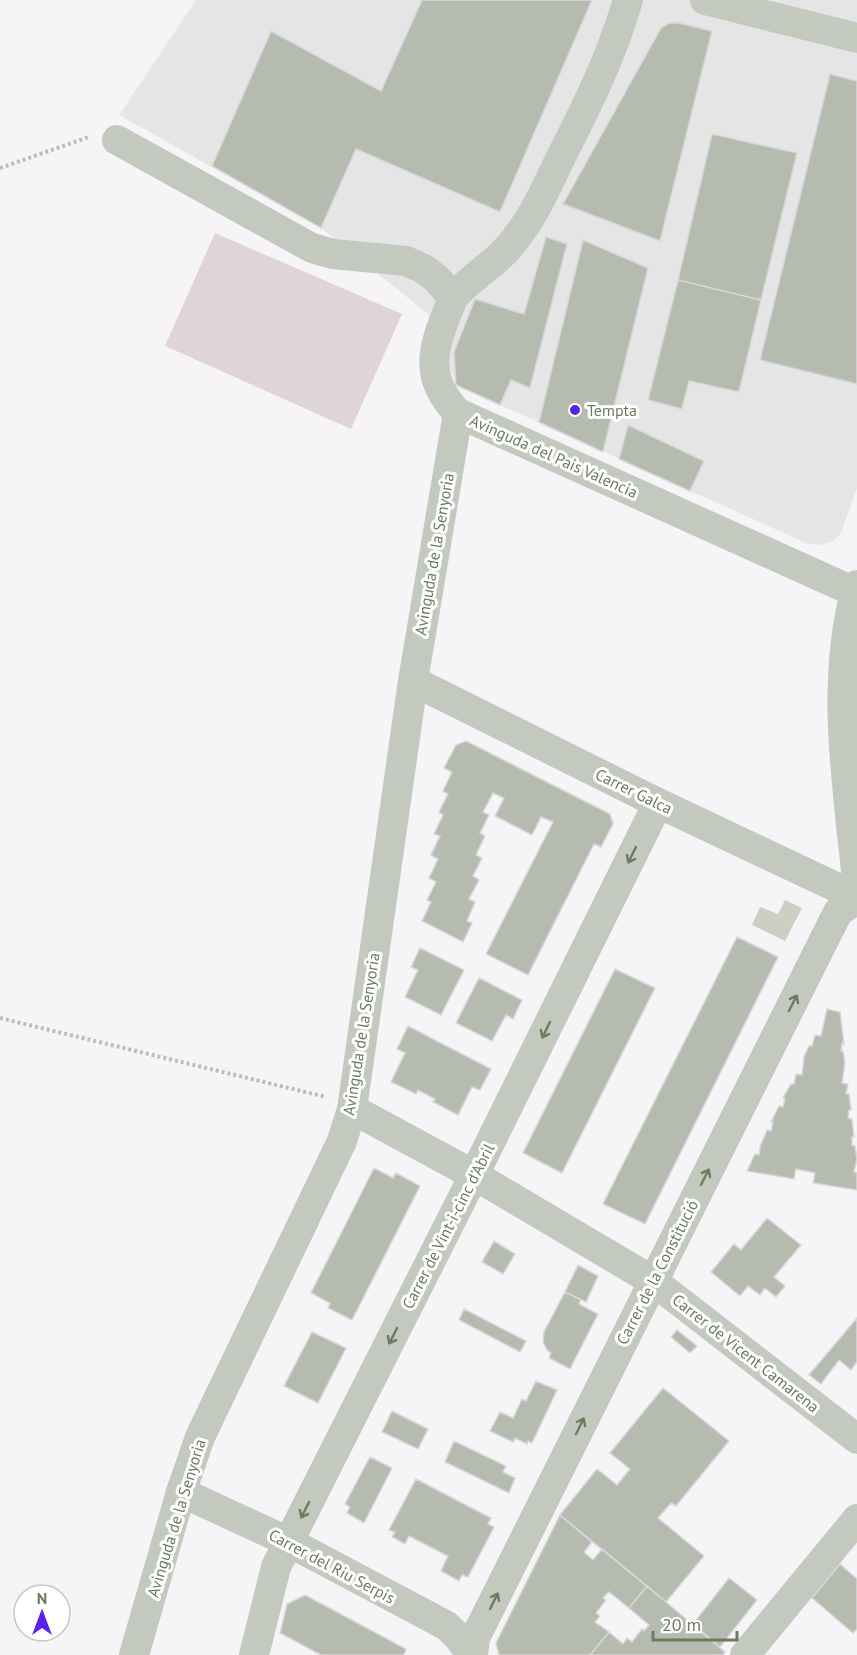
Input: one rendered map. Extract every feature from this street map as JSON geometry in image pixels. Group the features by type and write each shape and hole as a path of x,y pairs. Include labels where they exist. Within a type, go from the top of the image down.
{"street":[{"name":"Avinguda del Pais Valencia","path":"628,0 603,72 534,212 504,253 453,298 434,353 434,371 439,390 458,413 856,588"},
{"path":"705,0 857,38"},
{"path":"117,140 312,249 333,254 406,261 424,269 437,279 453,298"},
{"name":"Avinguda de la Senyoria","path":"134,1655 181,1492 200,1437 342,1142 352,1109 413,681 458,413"},
{"path":"856,588 845,649 842,704 845,766 857,880"},
{"name":"Carrer Galca","path":"413,681 658,803 857,898"},
{"name":"Carrer de Vint-i-cinc d'Abril","path":"254,1655 276,1567 658,803"},
{"name":"Carrer de la Constitució","path":"472,1655 475,1638 838,912 857,898"},
{"name":"Carrer de Vicent Camarena","path":"352,1109 474,1175 653,1281 857,1438"},
{"name":"Carrer del Riu Serpis","path":"181,1492 289,1542 447,1626 472,1655"},
{"path":"745,1655 857,1519"}],"path":[{"path":"0,168 86,137 100,136 117,140"},
{"path":"0,1018 332,1098 352,1109"}],"shaded area":[{"path":"196,0 857,0 857,488 841,533 832,542 818,545 806,543 456,385 428,314 321,228 119,115"},
{"path":"215,233 402,314 351,429 165,346"},
{"path":"785,900 802,908 785,941 752,925 760,907 778,914"}],"building":[{"path":"422,0 592,0 500,212 356,149 321,228 212,166 271,31 381,91"},
{"path":"669,23 679,23 712,31 660,241 563,204 661,28"},
{"path":"830,74 857,81 857,384 760,360"},
{"path":"712,134 797,153 761,300 678,280"},
{"path":"546,237 567,244 530,388 511,380 500,405 456,385 454,352 475,299 524,314"},
{"path":"583,240 648,268 603,452 539,422"},
{"path":"678,280 761,300 739,392 689,381 682,409 648,400"},
{"path":"628,425 704,461 690,491 619,459"},
{"path":"466,741 610,814 613,824 601,847 594,844 528,975 486,954 553,822 541,817 532,835 495,816 504,798 493,793 483,812 489,815 480,833 485,836 476,855 482,858 473,876 479,880 469,899 475,902 467,921 472,923 463,942 422,921 431,902 427,900 436,882 429,878 438,859 431,855 440,836 434,834 443,815 439,812 448,794 443,791 452,772 444,768 456,745"},
{"path":"737,937 778,957 645,1224 603,1204"},
{"path":"420,948 464,970 441,1015 405,997 418,970 411,967"},
{"path":"615,969 655,988 562,1173 523,1153"},
{"path":"479,978 522,1000 513,1019 506,1015 492,1041 456,1023"},
{"path":"827,1009 840,1012 844,1044 842,1043 841,1051 843,1051 845,1063 842,1083 848,1084 846,1094 849,1094 851,1110 849,1110 848,1118 852,1119 854,1137 852,1137 852,1145 855,1146 857,1159 854,1172 857,1173 857,1190 813,1183 815,1173 796,1169 794,1179 747,1171 755,1154 759,1155 767,1130 771,1131 773,1122 771,1122 779,1106 783,1107 785,1098 783,1098 791,1084 794,1084 796,1074 802,1075 804,1057 809,1046 812,1046 815,1035 821,1036"},
{"path":"408,1026 491,1069 480,1090 472,1087 458,1115 433,1102 435,1099 418,1090 416,1094 391,1082 405,1053 397,1049"},
{"path":"374,1168 393,1178 396,1173 420,1186 352,1320 328,1308 330,1303 311,1293"},
{"path":"767,1218 801,1245 774,1277 785,1286 776,1297 765,1288 760,1295 748,1286 740,1296 711,1272 734,1244 741,1250"},
{"path":"494,1241 515,1254 503,1274 482,1262"},
{"path":"578,1265 598,1276 586,1302 565,1292"},
{"path":"565,1292 581,1300 579,1304 598,1314 570,1369 549,1358 551,1353 543,1342 544,1332"},
{"path":"464,1309 526,1341 520,1352 459,1320"},
{"path":"857,1318 857,1362 851,1370 839,1360 821,1384 809,1375"},
{"path":"677,1330 697,1346 690,1353 671,1337"},
{"path":"312,1332 346,1348 318,1403 284,1386"},
{"path":"536,1381 557,1390 532,1443 528,1441 527,1444 515,1438 513,1442 490,1431 500,1412 513,1418 522,1399 526,1401"},
{"path":"663,1388 729,1441 676,1506 671,1503 658,1518 704,1556 666,1602 560,1515 597,1469 617,1485 630,1469 610,1453"},
{"path":"392,1411 428,1429 418,1449 382,1432"},
{"path":"454,1441 506,1466 503,1472 515,1478 509,1493 445,1462"},
{"path":"370,1457 392,1468 364,1523 347,1513 350,1507 345,1504"},
{"path":"416,1479 491,1518 488,1524 494,1527 468,1577 462,1575 459,1581 441,1571 448,1556 409,1536 405,1544 392,1537 395,1532 389,1530"},
{"path":"560,1515 592,1542 584,1552 593,1560 602,1549 647,1586 629,1608 609,1592 603,1598 606,1600 596,1613 600,1616 595,1622 609,1632 590,1655 499,1655 496,1643"},
{"path":"840,1564 857,1579 857,1629 853,1633 812,1598"},
{"path":"729,1578 757,1600 720,1647 693,1624"},
{"path":"647,1586 725,1652 723,1655 590,1655 609,1632 623,1644 627,1638 632,1642 642,1629 644,1631 649,1625 629,1608"},
{"path":"305,1595 406,1649 404,1655 321,1655 280,1633 287,1604"}],"place":[{"name":"Tempta","path":"575,410"}]}
